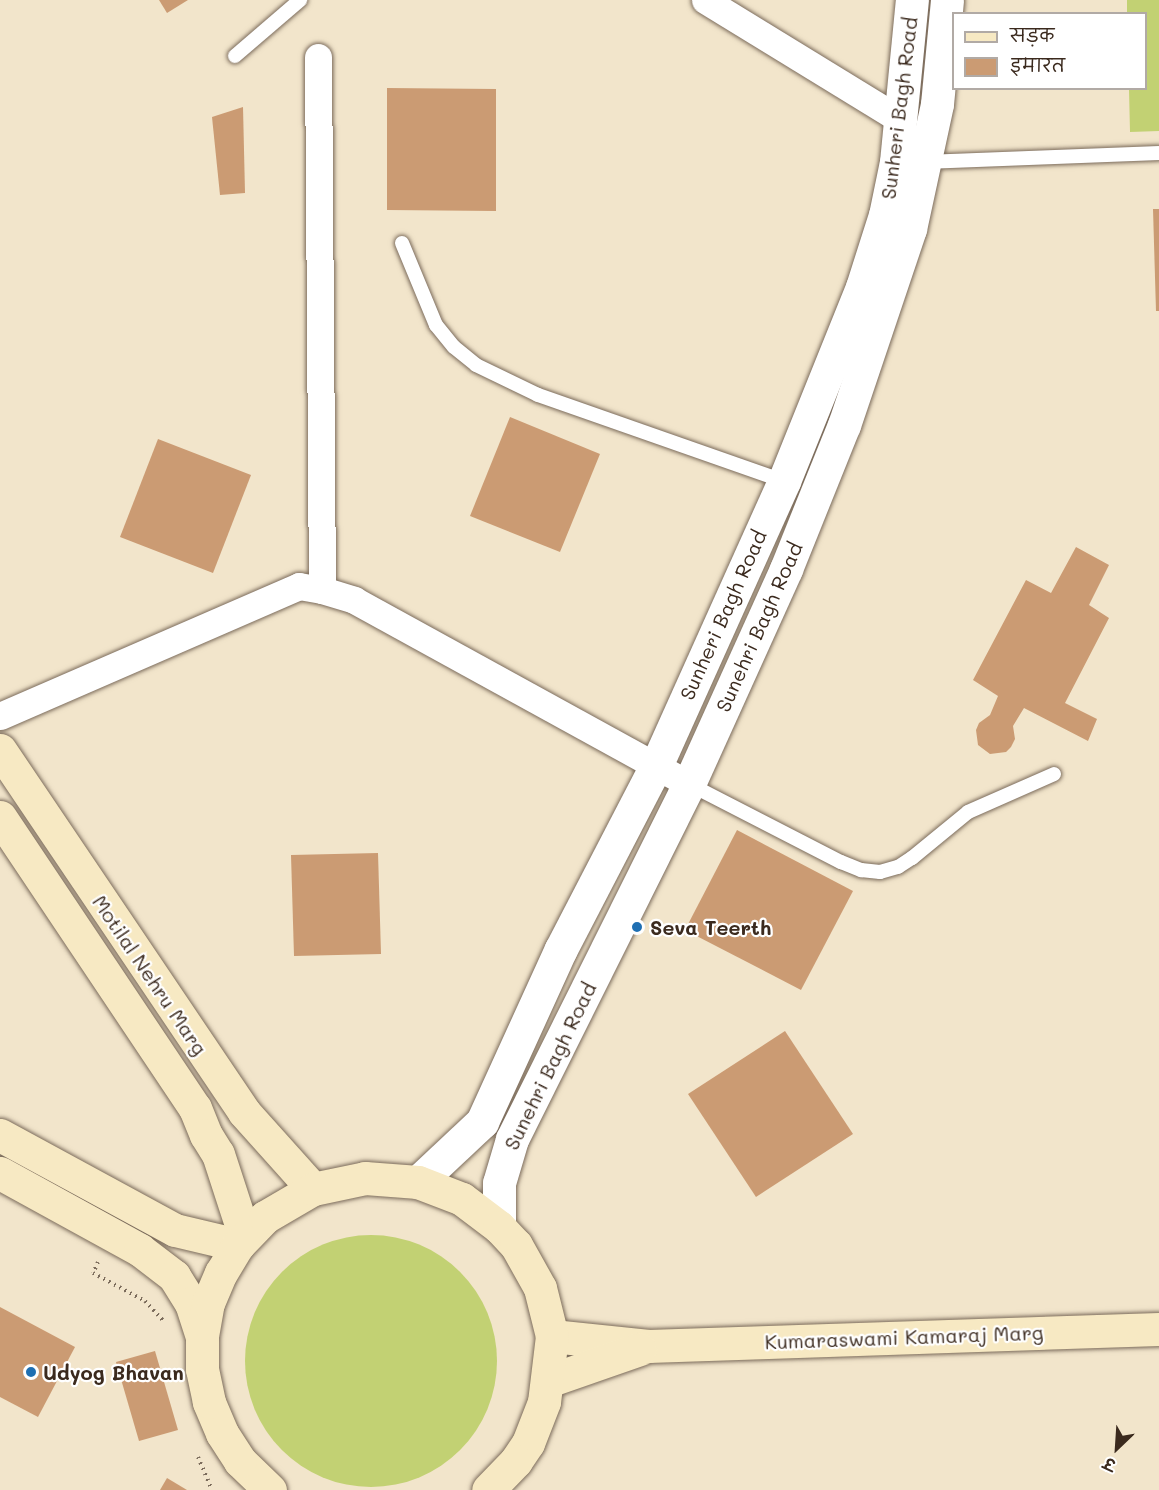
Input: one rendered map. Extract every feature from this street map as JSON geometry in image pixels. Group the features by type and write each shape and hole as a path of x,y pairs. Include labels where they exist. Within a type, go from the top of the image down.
{"main road":[{"name":"Motilal Nehru Marg","path":"0,750 244,1112 314,1189"},
{"name":"Motilal Nehru Marg","path":"0,817 195,1108 206,1135 218,1154 242,1241"},
{"path":"0,1135 175,1230 242,1241"},
{"path":"0,1173 140,1250 174,1276 191,1302 202,1336"},
{"path":"270,1490 241,1476 209,1402 202,1369 202,1336 208,1304 221,1273 242,1241 265,1217 314,1189 365,1178 418,1182 462,1199 499,1227 530,1266 548,1312 552,1336 548,1381 537,1423 528,1443 516,1461 488,1490"},
{"name":"Kumaraswami Kamaraj Marg","path":"552,1336 648,1346 1159,1329"},
{"name":"Kumaraswami Kamaraj Marg","path":"548,1381 648,1346"}],"street":[{"path":"705,0 901,120"},
{"name":"Sunheri Bagh Road","path":"418,1182 482,1122 561,949 656,766 784,481 862,287 885,215 901,120 912,0"},
{"name":"Sunehri Bagh Road","path":"499,1227 499,1184 512,1139 689,784 786,568 844,425 910,229 937,104 947,0"},
{"path":"318,57 322,590"},
{"path":"0,716 299,586 354,600 689,784"}],"lane":[{"path":"235,57 300,0"},
{"path":"925,162 1159,153"},
{"path":"402,243 436,325 454,347 476,365 538,395 784,481"},
{"path":"689,784 841,862 861,870 880,872 898,867 912,858 968,812 1054,774"}],"path":[{"path":"113,1235 93,1273 145,1301 163,1320 165,1328"},
{"path":"194,1450 212,1490"}],"green space":[{"path":"1127,0 1159,0 1159,131 1130,132 1129,90 1147,90 1147,12 1127,12"},
{"path":"359,1235 383,1235 419,1244 451,1263 469,1281 492,1324 497,1361 495,1386 488,1409 469,1441 451,1459 408,1482 383,1487 359,1487 323,1478 291,1459 273,1441 250,1398 245,1373 245,1349 254,1313 273,1281 291,1263 334,1240"}],"building":[{"path":"159,0 188,0 167,13"},
{"path":"387,88 496,89 496,211 387,210"},
{"path":"243,107 245,193 220,195 212,117"},
{"path":"1153,209 1159,209 1159,311 1156,311"},
{"path":"510,417 600,454 560,552 470,516"},
{"path":"158,439 251,475 213,573 120,537"},
{"path":"1076,547 1109,565 1089,605 1109,618 1065,703 1097,719 1088,741 1024,708 1013,726 1015,739 1011,747 1006,752 990,754 978,745 976,730 979,723 990,715 998,696 973,680 1026,580 1051,593"},
{"path":"737,830 853,891 801,990 685,930"},
{"path":"378,853 381,954 294,956 291,855"},
{"path":"785,1031 853,1134 756,1197 688,1094"},
{"name":"Udyog Bhavan","path":"0,1307 75,1347 38,1417 0,1397"},
{"path":"155,1351 178,1430 139,1441 116,1362"},
{"path":"167,1478 187,1490 160,1490"}],"place":[{"name":"Seva Teerth","path":"637,927"},
{"name":"Udyog Bhavan","path":"31,1372"}]}
